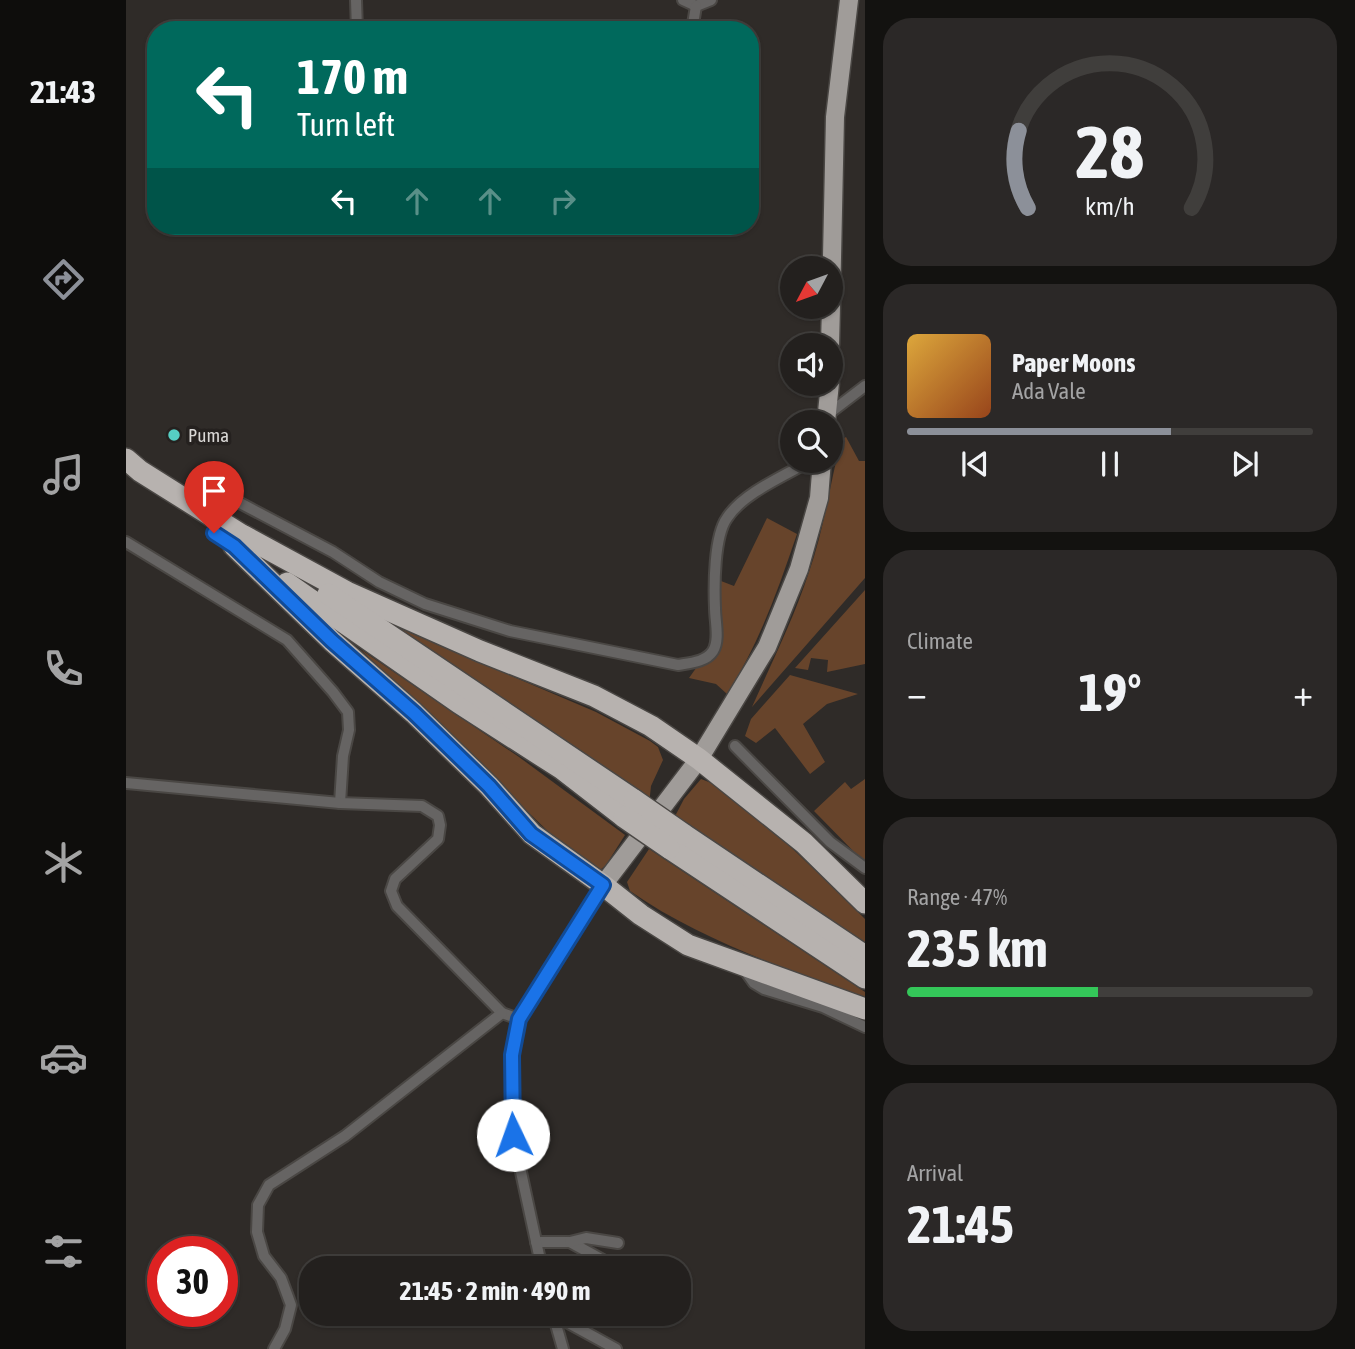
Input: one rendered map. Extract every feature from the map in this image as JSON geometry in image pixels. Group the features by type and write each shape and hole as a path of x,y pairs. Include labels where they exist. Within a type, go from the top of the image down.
{"highway":[{"path":"126,459 140,471 189,501 239,541 332,641 384,686 470,768 531,834 641,915 688,945 865,1009"},
{"path":"126,475 239,541 468,690 865,978"},
{"path":"239,541 480,652 594,696 651,726 699,759 804,843 865,903"},
{"path":"676,841 865,956"}],"main road":[{"path":"832,256 835,117 849,0"},
{"path":"603,885 699,759 767,647 799,569 818,498 821,473"}],"street":[{"path":"356,0 357,21"},
{"path":"682,0 696,6 710,0"},
{"path":"694,21 696,6"},
{"path":"837,410 865,386"},
{"path":"189,501 200,482 333,552 379,582 425,604 510,631 678,665 703,659 713,651 716,640 714,605 719,541 725,519 739,504 790,473"},
{"path":"239,541 254,512"},
{"path":"126,542 287,640 333,692 348,712 349,730 343,756 340,803"},
{"path":"735,746 830,842 865,868"},
{"path":"126,783 340,803 422,806 438,816 438,839 396,879 391,891 397,906 502,1013 519,1019"},
{"path":"539,1256 513,1135 512,1055 519,1019 603,885"},
{"path":"739,962 754,983 764,989 823,1007 865,1027"},
{"path":"274,1349 285,1329 291,1305 281,1278 264,1256 257,1232 258,1205 269,1185 345,1136 502,1013"},
{"path":"536,1242 570,1242 586,1238 618,1243"},
{"path":"570,1242 595,1256"},
{"path":"557,1326 563,1349"},
{"path":"574,1326 616,1349"}],"shaded area":[{"path":"846,437 859,461 865,461 865,578 752,707 803,589 819,539 834,473 843,473 843,439"},
{"path":"767,518 797,534 758,636 727,694 716,684 689,678 721,633 721,581 734,586"},
{"path":"865,590 865,664 827,672 828,660 811,658 808,670 795,668"},
{"path":"385,622 596,712 650,741 658,747 663,760 651,786 649,805"},
{"path":"360,649 519,757 625,835 606,865 599,871 561,844"},
{"path":"790,675 858,694 827,704 803,724 825,762 810,774 775,728 756,743 745,736 751,719"},
{"path":"701,779 721,788 747,807 865,919 865,949 673,820 684,799"},
{"path":"865,779 865,859 862,860 814,811 845,782 851,789"},
{"path":"649,849 865,992 865,1000 714,939 630,891 627,882"}],"place":[{"name":"Puma","path":"174,435"}],"route":[{"path":"214,533 234,546 332,641 414,713 489,786 531,834 603,885 519,1019 512,1055 513,1135"}]}
